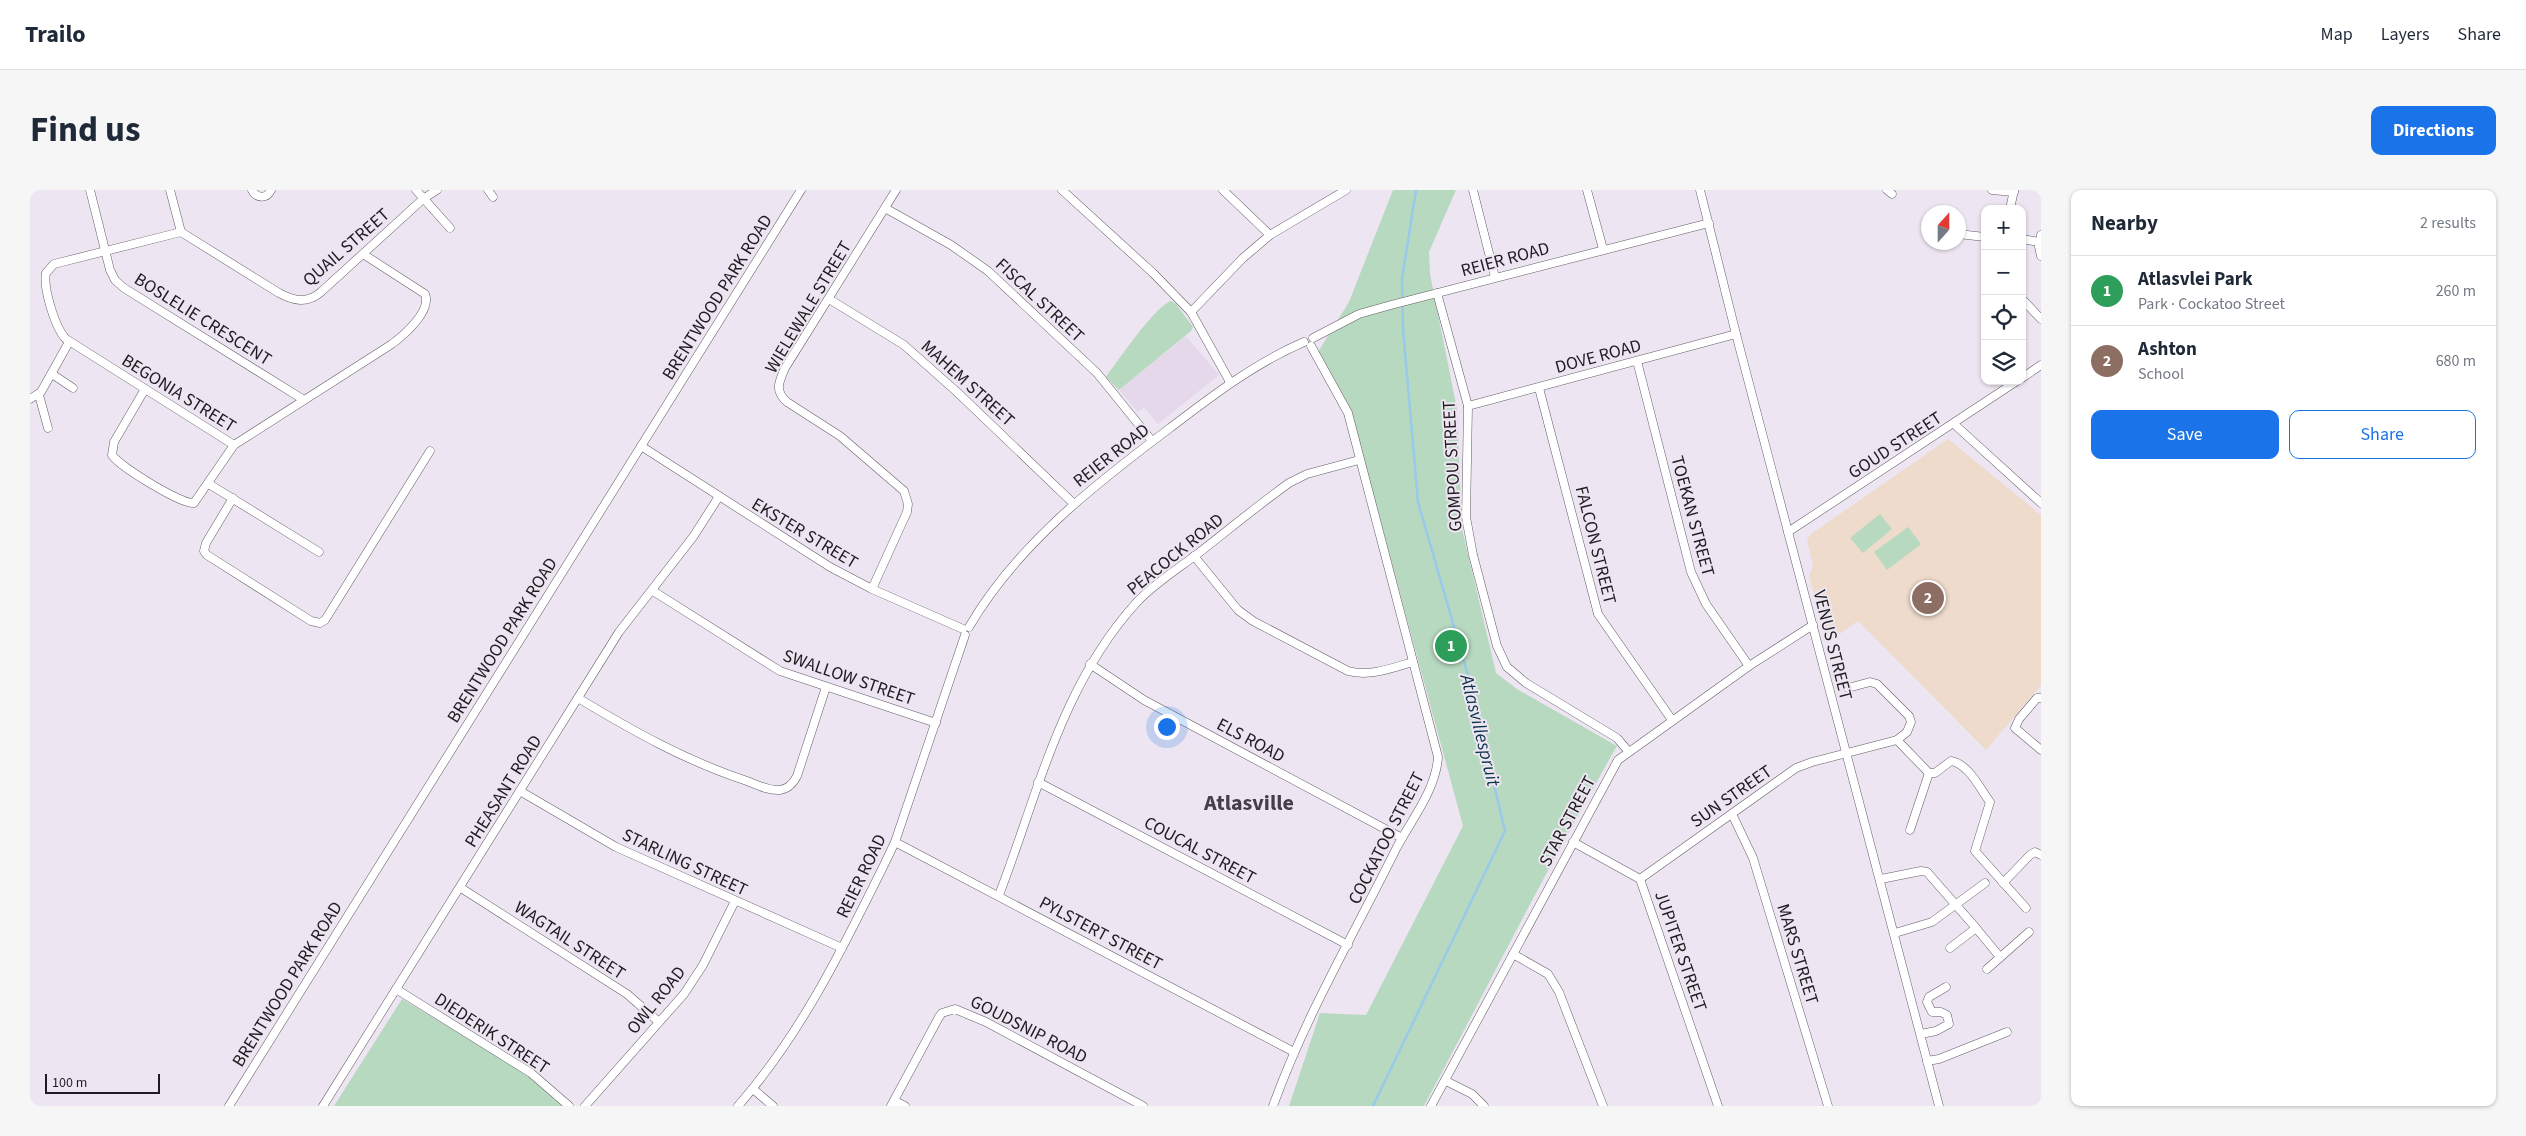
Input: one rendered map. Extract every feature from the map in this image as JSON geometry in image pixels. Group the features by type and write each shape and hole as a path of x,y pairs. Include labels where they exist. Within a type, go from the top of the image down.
{"street":[{"name":"BOSLELIE CRESCENT","path":"90,190 112,276 124,288 304,400"},
{"path":"170,190 181,232"},
{"path":"252,190 256,196 262,197 267,196 271,190"},
{"path":"416,190 450,228"},
{"name":"QUAIL STREET","path":"181,232 279,293 298,300 316,296 423,199 437,190"},
{"path":"488,190 493,197"},
{"name":"BRENTWOOD PARK ROAD","path":"229,1106 801,190"},
{"name":"WIELEWALE STREET","path":"872,589 907,512 908,504 904,491 840,436 787,402 779,395 778,384 785,368 830,299 896,190"},
{"path":"1062,190 1191,312 1230,382"},
{"path":"1223,190 1270,235"},
{"path":"1191,312 1243,258 1270,235 1346,190"},
{"path":"1473,190 1494,277"},
{"path":"1587,190 1603,250"},
{"name":"VENUS STREET","path":"1700,190 1736,334 1939,1106"},
{"path":"1992,190 2014,191 2011,205"},
{"name":"FISCAL STREET","path":"885,208 951,245 988,271 1097,373 1152,441"},
{"name":"REIER ROAD","path":"738,1106 753,1089 799,1026 842,948 895,842 965,631 1001,578 1074,504 1152,441 1230,382 1314,342 1312,338 1359,314 1494,277 1709,223"},
{"name":"BEGONIA STREET","path":"181,232 54,264 46,273 45,282 57,326 70,342 234,445 406,334 426,302 424,292 363,254"},
{"path":"1966,235 1981,237"},
{"path":"2026,239 2040,239 2041,256"},
{"name":"GOMPOU STREET","path":"1437,293 1468,406 1466,517 1473,555 1497,646 1507,667 1526,682 1617,738 1628,751"},
{"name":"MAHEM STREET","path":"830,299 904,345 957,392 1074,504"},
{"path":"2026,303 2041,319"},
{"name":"DOVE ROAD","path":"1468,406 1736,334"},
{"path":"30,399 39,395 70,342"},
{"name":"COCKATOO STREET","path":"1273,1106 1294,1052 1402,838 1432,785 1437,770 1438,757 1348,414 1307,344"},
{"name":"TOEKAN STREET","path":"1637,361 1691,572 1706,604 1749,666"},
{"path":"2026,375 2041,366"},
{"path":"52,374 73,388"},
{"name":"GOUD STREET","path":"1788,532 2012,385"},
{"name":"FALCON STREET","path":"1539,388 1598,614 1672,720"},
{"path":"146,389 114,442 112,452 114,458 188,503 196,501 234,445"},
{"path":"39,395 48,428"},
{"path":"1954,424 2041,504"},
{"name":"EKSTER STREET","path":"641,446 718,498 830,567 872,589 965,631"},
{"path":"233,498 206,543 204,551 207,555 311,621 320,623 325,620 430,451"},
{"name":"PEACOCK ROAD","path":"999,895 1038,782 1072,697 1090,664 1138,601 1289,483 1307,474 1359,460"},
{"path":"208,484 318,552"},
{"name":"PHEASANT ROAD","path":"324,1106 619,632 693,538 718,498"},
{"path":"1194,556 1238,610 1253,621 1348,671 1358,674 1370,673 1414,662"},
{"name":"SWALLOW STREET","path":"653,591 780,671 936,723"},
{"name":"STAR STREET","path":"1431,1106 1608,774 1618,760 1749,666 1813,625"},
{"name":"ELS ROAD","path":"1090,664 1144,700 1402,838"},
{"path":"1848,688 1870,682 1877,684 1904,710 1911,722 1907,732 1896,740 1929,773"},
{"path":"578,698 642,737 671,751 718,772 769,789 781,790 791,785 797,776 826,687"},
{"path":"2041,698 2037,698 2019,719 2015,728 2041,750"},
{"name":"SUN STREET","path":"1640,878 1796,768 1896,740"},
{"path":"1929,773 1934,773 1951,760 1955,761 1975,780 1990,802 1975,850 2026,908"},
{"path":"1910,830 1929,773"},
{"name":"COUCAL STREET","path":"1038,782 1348,946"},
{"name":"STARLING STREET","path":"520,792 593,836 842,948"},
{"name":"MARS STREET","path":"1732,814 1753,858 1828,1106"},
{"name":"PYLSTERT STREET","path":"895,842 999,895 1294,1052"},
{"name":"JUPITER STREET","path":"1573,842 1640,878 1718,1106"},
{"path":"2003,883 2030,855 2035,852 2041,855"},
{"path":"1881,880 1924,871 1956,905 2000,958"},
{"path":"1895,933 1924,926 1985,883"},
{"name":"WAGTAIL STREET","path":"461,888 627,994 659,1022"},
{"name":"OWL ROAD","path":"585,1106 684,994 703,965 735,901"},
{"path":"1950,948 1976,928"},
{"path":"1986,969 2029,932"},
{"path":"1513,954 1548,974 1559,992 1603,1106"},
{"path":"1921,1034 1936,1031 1949,1024 1947,1015 1941,1012 1932,1012 1927,1002 1929,997 1946,987"},
{"name":"DIEDERIK STREET","path":"396,989 531,1073 569,1106"},
{"name":"GOUDSNIP ROAD","path":"893,1103 935,1022 942,1013 955,1009 972,1015 1143,1106"},
{"path":"1927,1061 1939,1059 2007,1032"},
{"path":"1446,1081 1472,1094 1484,1106"},
{"path":"753,1089 773,1106"},
{"path":"893,1103 905,1106"}],"shaded area":[{"path":"1186,336 1219,375 1158,424 1144,407 1138,412 1119,390"},
{"path":"1948,439 2041,515 2041,685 1986,750 1858,621 1828,642 1809,576 1813,566 1807,540 1811,534"}],"green space":[{"path":"1393,190 1456,190 1429,252 1430,274 1457,409 1462,529 1496,673 1517,689 1617,746 1543,880 1424,1106 1289,1106 1320,1013 1366,1015 1463,826 1352,416 1318,352 1349,302"},
{"path":"1171,301 1176,304 1193,327 1191,331 1119,390 1106,377 1147,323 1164,305"},
{"path":"1880,514 1892,529 1863,553 1850,538"},
{"path":"1908,527 1921,544 1887,570 1874,552"},
{"path":"402,999 531,1077 564,1106 334,1106"}],"waterway":[{"name":"Atlasvillespruit","path":"1373,1106 1505,831 1469,679 1418,502 1403,329 1402,279 1416,190"}],"place":[{"name":"Ashton","path":"1928,598"},
{"name":"Atlasvlei Park","path":"1451,646"}],"district":[{"name":"Atlasville","path":"1249,802"}]}
